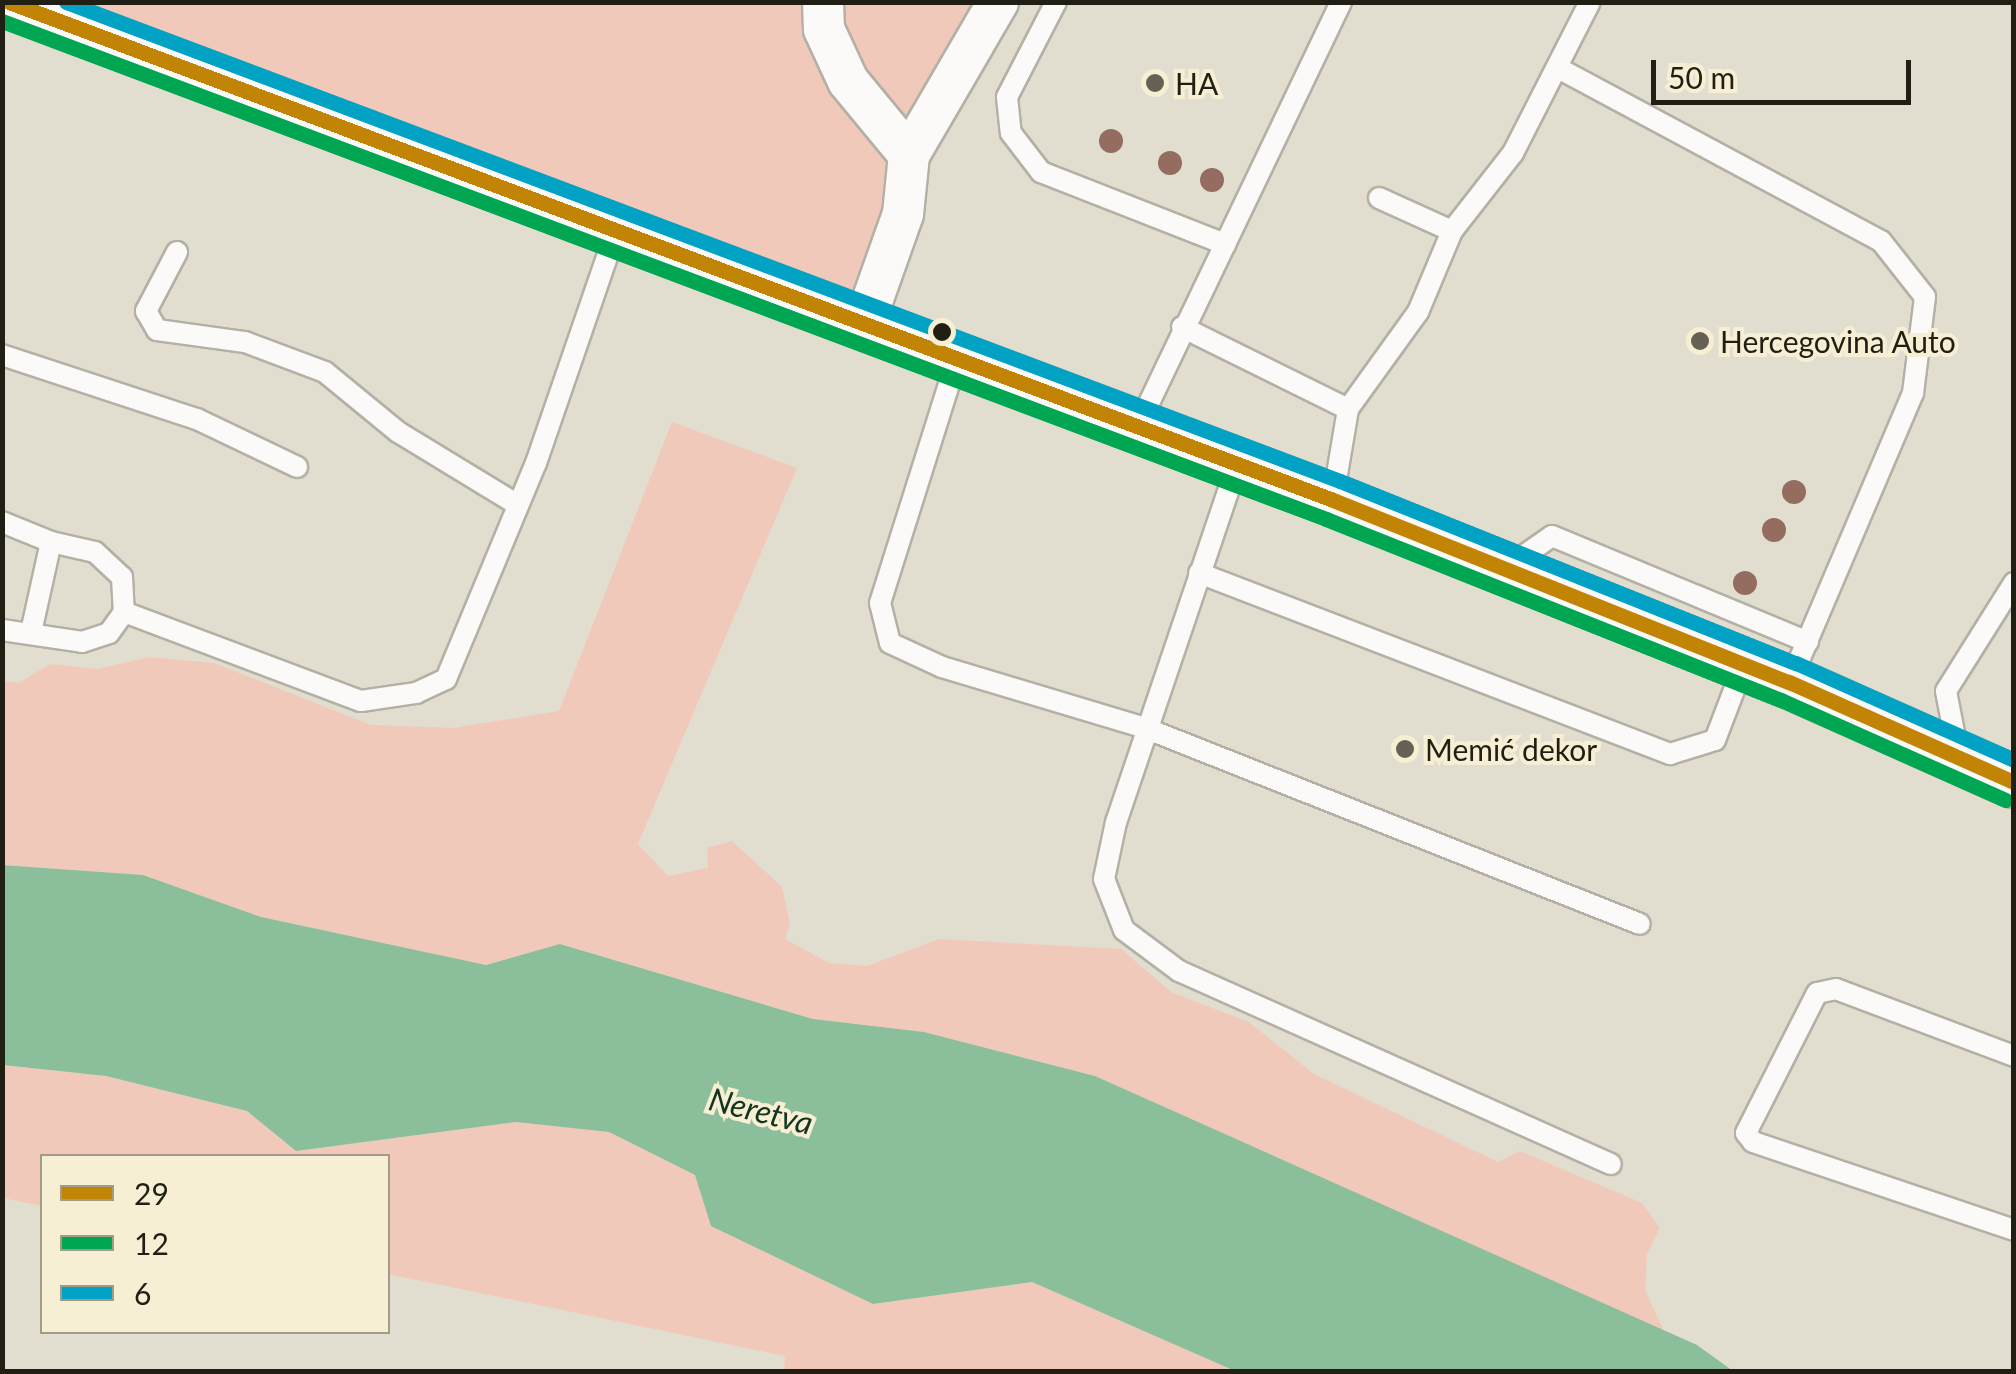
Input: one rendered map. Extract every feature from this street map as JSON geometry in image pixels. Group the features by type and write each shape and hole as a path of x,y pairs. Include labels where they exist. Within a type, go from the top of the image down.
{"street":[{"path":"8,2 956,362 1333,500 1744,664 1799,662 1958,755 2014,782"},
{"path":"823,2 824,29 848,81 909,155"},
{"path":"864,324 904,214 909,155 998,2"}],"lane":[{"path":"1056,2 1007,98 1011,133 1041,172 1224,244"},
{"path":"1137,428 1340,2"},
{"path":"1333,500 1348,409 1418,312 1452,230 1513,153 1590,2"},
{"path":"1505,569 1552,536 1799,662 1913,393 1925,297 1880,241 1558,68"},
{"path":"1379,198 1452,230"},
{"path":"124,612 361,701 416,693 446,679 518,505 616,231"},
{"path":"177,252 146,311 157,330 245,342 325,372 398,432 518,505"},
{"path":"1182,327 1348,409"},
{"path":"2,356 197,419 296,468"},
{"path":"956,362 880,603 890,642 942,667 1146,728 1640,924"},
{"path":"1237,465 1146,728 1104,879 1124,930 1179,972 1611,1164"},
{"path":"2,522 51,542 95,552 122,577 124,612 109,633 82,642 2,630"},
{"path":"30,632 51,542"},
{"path":"1199,573 1670,754 1715,740 1744,664"},
{"path":"1958,755 1946,691 2014,584"},
{"path":"2014,1056 1836,989 1818,993 1808,1001 1746,1133 1753,1142 2014,1230"}],"shaded area":[{"path":"25,3 998,3 929,123 864,324"},
{"path":"672,422 797,468 638,844 668,876 708,868 707,848 732,841 782,887 790,923 785,939 829,963 867,966 939,939 1121,949 1171,992 1249,1022 1314,1074 1498,1162 1520,1151 1642,1203 1660,1228 1647,1254 1645,1290 1664,1331 1095,1076 924,1032 813,1019 561,944 486,965 261,917 143,875 3,865 2,681 19,683 50,664 98,669 149,657 214,663 371,725 453,728 559,711"},
{"path":"2,1065 106,1076 247,1111 296,1151 516,1122 609,1132 695,1175 802,1266 873,1304 1032,1282 1235,1371 784,1371 785,1356 390,1274 390,1154 40,1154 40,1206 3,1198"}],"water":[{"name":"Neretva","path":"2,865 143,875 261,917 486,965 560,944 813,1019 924,1032 1095,1076 1697,1345 1733,1371 1235,1371 1032,1282 873,1304 711,1226 695,1175 609,1132 516,1122 296,1151 247,1111 106,1076 3,1065"}],"transit line":[{"name":"29","path":"9,2 1333,500 1789,682 2014,782"},
{"name":"6","path":"66,2 1340,481 1796,663 2014,760"},
{"name":"12","path":"2,21 1326,519 1781,700 2006,800"}],"place":[{"name":"HA","path":"1155,83"},
{"name":"Hercegovina Auto","path":"1700,341"},
{"name":"Memić dekor","path":"1405,749"}]}
